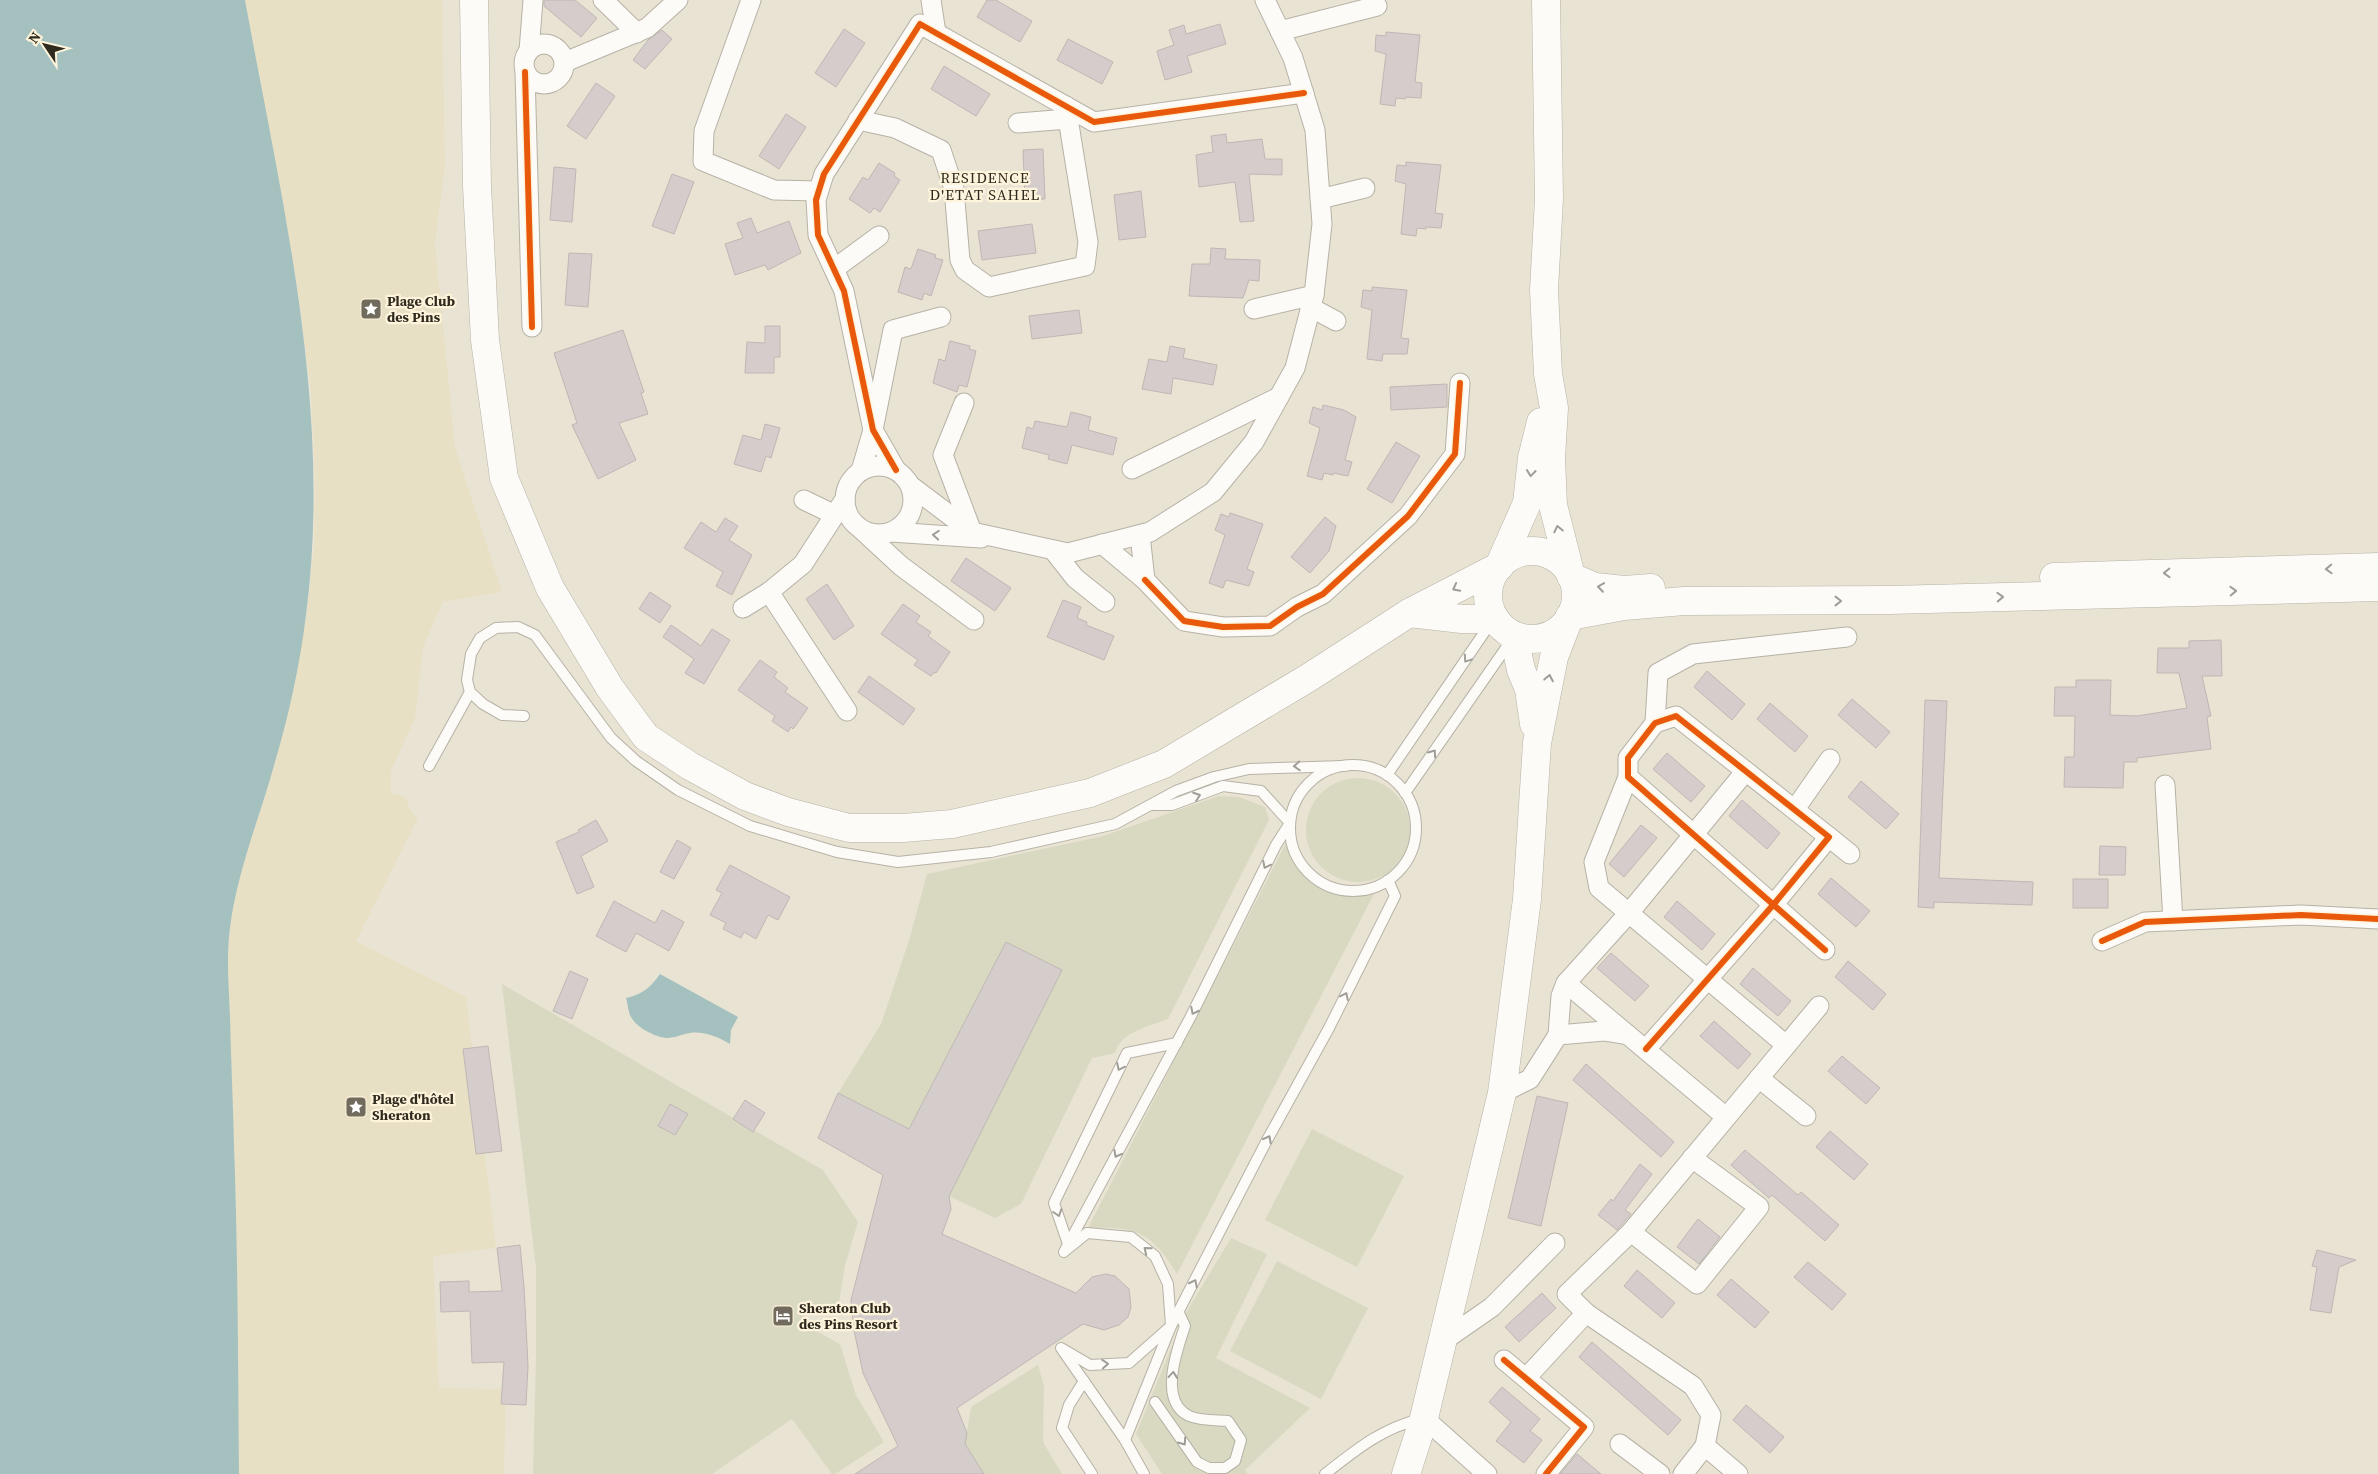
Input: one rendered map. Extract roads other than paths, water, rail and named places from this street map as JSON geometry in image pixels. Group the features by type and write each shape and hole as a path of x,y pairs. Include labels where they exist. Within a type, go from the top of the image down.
{"main road":[{"path":"474,0 477,186 485,340 504,478 550,588 610,688 646,737 690,766 745,796 788,812 849,828 903,828 952,824 1090,793 1164,764 1284,693 1409,613 1500,565 1512,556 1525,552 1540,552 1553,557 1564,566 1571,576 1595,587 1624,590 1684,586 1899,582 2378,567"},
{"path":"1406,1474 1424,1418 1502,1093 1527,899 1537,743 1554,657 1575,604 1576,590 1553,505 1551,458 1554,408 1548,374 1544,290 1549,199 1546,0"},
{"path":"1537,743 1529,689 1504,627 1489,605 1488,590 1492,576 1500,565 1528,503 1532,458 1540,423 1543,392 1548,374"},
{"path":"1409,613 1462,619 1504,627 1526,639 1545,637 1562,628 1570,617 1624,606 1684,601 1890,600 2378,587"}],"street":[{"path":"532,327 524,61 528,51 533,0"},
{"path":"603,0 637,33"},
{"path":"565,62 647,28 678,0"},
{"path":"750,0 704,131 703,161 774,190 818,191"},
{"path":"931,0 936,33"},
{"path":"1265,0 1293,58 1304,92 1315,130 1322,224 1312,301 1295,368 1254,442 1213,492 1150,532 1068,553 972,532 911,486 905,477 896,470 873,430 844,291 818,235 816,200 824,174 920,24 1067,113 1094,122 1304,92"},
{"path":"1280,31 1377,6"},
{"path":"525,72 534,82 546,85 562,75 565,62 559,50 547,44 540,44 528,51"},
{"path":"526,115 546,85"},
{"path":"858,120 895,128 941,150 954,189 960,260 965,270 989,287 1085,266 1088,242 1067,113"},
{"path":"1018,123 1067,113"},
{"path":"1320,199 1365,188"},
{"path":"834,269 879,236"},
{"path":"1254,309 1312,301 1336,322"},
{"path":"743,608 769,592 803,564 845,499 847,488 862,470 873,430 893,330 941,317"},
{"path":"1102,544 1145,580 1184,621 1223,627 1270,626 1297,607 1323,594 1408,516 1455,454 1460,383"},
{"path":"1132,469 1278,397"},
{"path":"964,402 943,455 972,532"},
{"path":"862,470 879,466 896,470"},
{"path":"891,532 901,527 908,518 913,503 911,486"},
{"path":"845,499 851,520 859,528 900,566 974,620"},
{"path":"804,500 835,515"},
{"path":"859,528 869,533 880,534 891,532 1002,540"},
{"path":"1140,535 1145,580"},
{"path":"1053,550 1075,578 1105,602"},
{"path":"769,592 848,711"},
{"path":"1655,723 1658,673 1693,654 1846,637"},
{"path":"1786,1045 1599,888 1594,862 1628,777 1628,758 1655,723 1676,716 1850,854"},
{"path":"1795,809 1830,759"},
{"path":"1502,1093 1530,1079 1558,1035 1561,996 1566,983 1629,913 1745,772"},
{"path":"1628,777 1825,950"},
{"path":"2165,785 2173,921"},
{"path":"1646,1049 1774,904 1829,837"},
{"path":"2102,941 2145,922 2301,915 2378,919"},
{"path":"1566,983 1726,1117"},
{"path":"1683,1474 1705,1446 1711,1415 1693,1386 1586,1313 1567,1294 1630,1232 1819,1006"},
{"path":"1558,1035 1604,1032 1628,1035"},
{"path":"1759,1078 1806,1116"},
{"path":"1630,1232 1697,1284 1759,1207 1692,1158"},
{"path":"1443,1341 1492,1307 1555,1243"},
{"path":"1526,1378 1586,1313"},
{"path":"1504,1360 1584,1426 1546,1474"},
{"path":"1424,1418 1488,1474"},
{"path":"1620,1444 1660,1474"},
{"path":"1705,1446 1738,1474"}],"lane":[{"path":"524,716 502,715 483,704 470,692 467,680 471,654 480,638 496,628 518,627 535,635 611,738 636,761 678,790 750,826 837,852 898,862 991,852 1115,824 1176,791 1214,777 1249,769 1360,765 1387,775 1405,793 1414,811 1416,830 1412,850 1402,867 1388,880 1363,890 1350,891 1330,887 1312,877 1299,861 1292,843 1290,823 1261,791 1223,786 1172,805 1150,806"},
{"path":"1387,775 1504,627"},
{"path":"1405,793 1504,627"},
{"path":"429,766 470,692"},
{"path":"1066,1248 1177,1043 1276,845 1290,823 1296,802 1308,784 1325,772 1345,766"},
{"path":"1125,1440 1171,1326 1266,1142 1329,1028 1395,896 1388,880"},
{"path":"1066,1248 1054,1203 1127,1053 1177,1043"},
{"path":"1066,1248 1087,1233 1131,1237 1155,1256 1168,1284 1171,1326"},
{"path":"1155,1402 1197,1462 1209,1468 1225,1468 1235,1461 1241,1440 1228,1421 1188,1416 1177,1406 1172,1390 1174,1360 1185,1326 1179,1313"},
{"path":"1144,1474 1125,1440 1061,1348 1090,1365 1129,1363 1171,1326"},
{"path":"1084,1381 1069,1405 1062,1428 1092,1474"},
{"path":"1325,1474 1370,1439 1399,1424 1424,1418"}],"water":[{"path":"0,0 245,0 288,229 300,306 308,383 313,460 313,537 306,615 294,689 269,783 238,886 233,907 228,950 238,1309 239,1474 0,1474"},
{"path":"660,974 738,1017 731,1030 730,1044 716,1037 700,1033 690,1033 670,1038 662,1037 652,1034 637,1025 630,1015 626,998 646,990"}],"place":[{"name":"Plage Club des Pins","path":"371,309"},
{"name":"Plage d'hôtel Sheraton","path":"356,1107"},
{"name":"Sheraton Club des Pins Resort","path":"783,1316"}],"district":[{"name":"RESIDENCE D'ETAT SAHEL","path":"985,186"}]}
